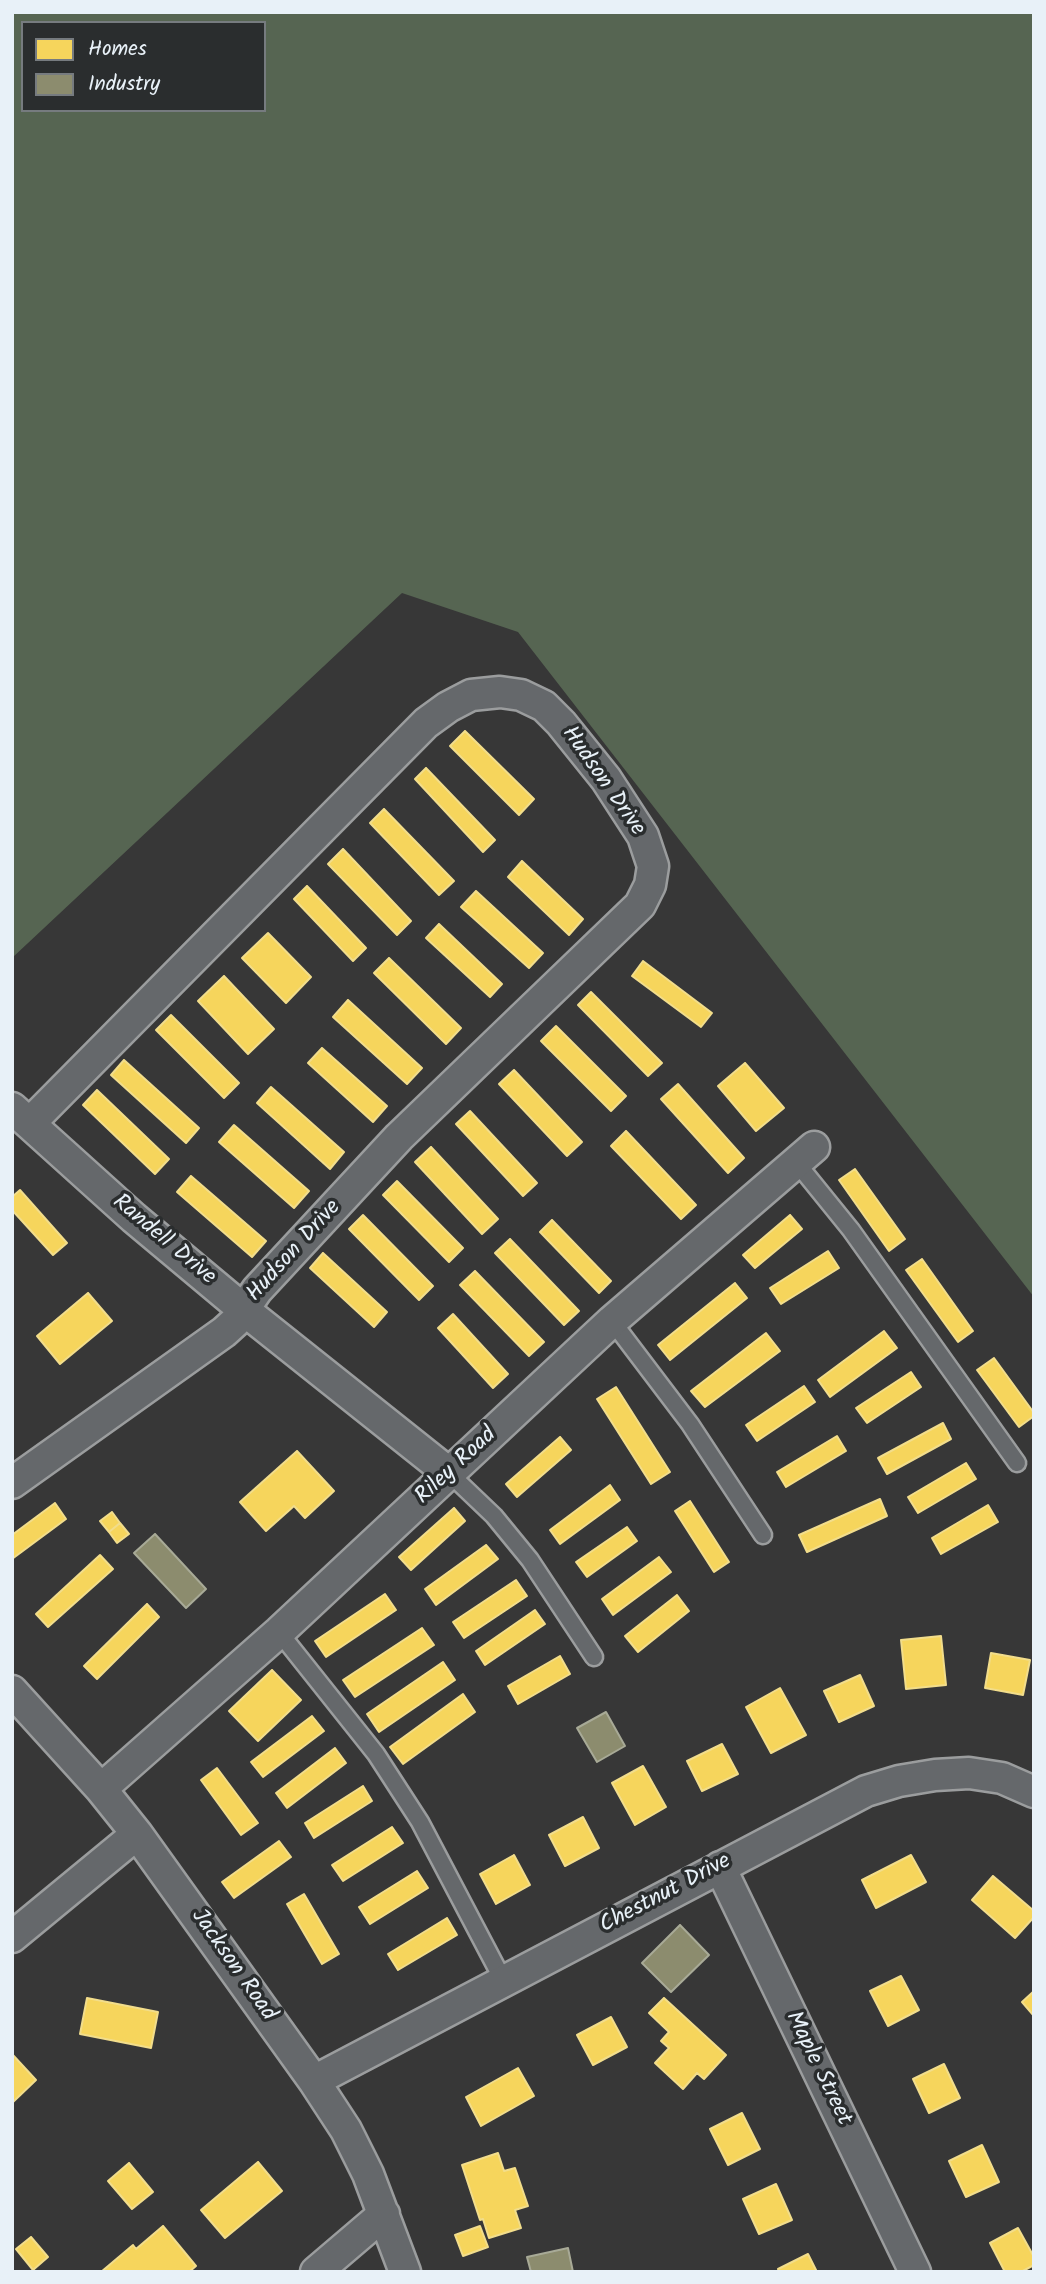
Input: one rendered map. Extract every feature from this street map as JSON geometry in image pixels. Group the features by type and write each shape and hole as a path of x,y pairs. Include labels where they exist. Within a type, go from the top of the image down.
{"street":[{"name":"Hudson Drive","path":"12,1483 224,1332 244,1310 257,1290 399,1137 623,923 640,905 650,885 653,866 643,836 606,779 544,706 521,695 500,692 471,695 426,723 21,1115"},
{"name":"Randell Drive","path":"21,1115 134,1218 244,1310 450,1474"},
{"name":"Riley Road","path":"101,1789 279,1632 612,1321 805,1154"},
{"name":"Jackson Road","path":"12,1691 101,1789 137,1834 314,2081 346,2130 384,2214 405,2272"},
{"name":"Chestnut Drive","path":"314,2081 866,1791 900,1781 969,1773 1002,1778 1034,1791"},
{"path":"12,1937 137,1834"},
{"name":"Maple Street","path":"720,1867 915,2272"},
{"path":"316,2272 384,2214"}],"lane":[{"path":"805,1154 851,1230 1017,1463"},
{"path":"612,1321 690,1424 763,1535"},
{"path":"450,1474 494,1516 530,1560 594,1657"},
{"path":"279,1632 376,1754 420,1822 503,1980"}],"green space":[{"path":"12,12 1034,12 1034,1297 518,632 402,593 12,958"}],"building: Homes":[{"path":"465,731 534,799 519,815 450,746"},
{"path":"426,768 495,840 483,852 415,779"},
{"path":"384,809 454,881 439,895 370,823"},
{"path":"343,849 411,921 397,935 328,864"},
{"path":"522,861 583,919 569,935 508,877"},
{"path":"307,886 366,948 353,961 294,899"},
{"path":"476,891 543,953 529,968 461,907"},
{"path":"439,924 502,984 490,997 426,938"},
{"path":"268,933 311,977 286,1003 242,958"},
{"path":"389,958 461,1028 446,1044 374,973"},
{"path":"643,961 712,1013 701,1027 632,976"},
{"path":"224,976 274,1029 248,1054 198,1001"},
{"path":"591,992 662,1063 648,1076 578,1005"},
{"path":"348,1000 422,1068 407,1084 333,1017"},
{"path":"171,1015 239,1083 224,1098 156,1030"},
{"path":"556,1026 626,1096 611,1111 541,1041"},
{"path":"322,1048 387,1106 373,1122 308,1063"},
{"path":"124,1060 199,1128 186,1143 111,1075"},
{"path":"745,1063 784,1108 756,1131 718,1086"},
{"path":"514,1070 582,1142 567,1156 499,1084"},
{"path":"678,1084 744,1158 728,1173 661,1099"},
{"path":"271,1087 344,1152 330,1169 257,1103"},
{"path":"97,1090 169,1159 155,1174 83,1105"},
{"path":"470,1111 537,1183 523,1196 456,1124"},
{"path":"234,1125 309,1191 294,1208 219,1142"},
{"path":"626,1131 696,1205 681,1219 611,1146"},
{"path":"431,1147 498,1219 482,1234 415,1162"},
{"path":"855,1169 905,1239 889,1251 839,1180"},
{"path":"191,1176 266,1241 252,1257 177,1192"},
{"path":"397,1181 463,1248 449,1262 383,1195"},
{"path":"20,1190 67,1243 53,1255 12,1210 12,1197"},
{"path":"363,1215 433,1286 419,1300 349,1229"},
{"path":"790,1215 802,1229 755,1268 743,1255"},
{"path":"552,1220 611,1281 599,1293 540,1232"},
{"path":"510,1239 579,1311 564,1325 495,1253"},
{"path":"828,1251 839,1268 781,1304 770,1288"},
{"path":"323,1253 387,1312 374,1327 310,1268"},
{"path":"922,1259 973,1331 958,1342 906,1270"},
{"path":"475,1271 544,1342 529,1356 460,1285"},
{"path":"735,1283 747,1298 670,1360 658,1345"},
{"path":"88,1293 112,1321 60,1364 37,1336"},
{"path":"453,1314 508,1374 493,1388 438,1328"},
{"path":"884,1331 897,1348 830,1397 818,1380"},
{"path":"766,1333 780,1351 705,1407 691,1391"},
{"path":"994,1358 1034,1413 1034,1416 1019,1427 977,1370"},
{"path":"911,1372 921,1387 867,1423 856,1408"},
{"path":"804,1386 815,1402 757,1441 746,1425"},
{"path":"616,1387 670,1472 651,1484 597,1399"},
{"path":"943,1423 951,1439 887,1474 878,1458"},
{"path":"837,1436 846,1451 786,1487 777,1472"},
{"path":"560,1437 571,1450 517,1497 506,1484"},
{"path":"297,1451 334,1491 305,1518 294,1506 266,1531 240,1502"},
{"path":"966,1463 976,1479 918,1513 908,1497"},
{"path":"610,1485 620,1500 560,1544 550,1530"},
{"path":"880,1499 887,1516 807,1552 799,1535"},
{"path":"690,1501 729,1562 714,1572 675,1511"},
{"path":"55,1503 66,1519 12,1559 12,1535"},
{"path":"988,1505 998,1522 941,1554 932,1538"},
{"path":"454,1508 465,1521 411,1570 399,1557"},
{"path":"112,1512 120,1523 109,1532 100,1521"},
{"path":"120,1523 129,1534 117,1543 109,1532"},
{"path":"627,1527 637,1541 587,1577 576,1562"},
{"path":"486,1545 498,1559 436,1605 425,1589"},
{"path":"100,1555 113,1569 48,1627 36,1614"},
{"path":"659,1557 671,1572 613,1615 602,1599"},
{"path":"516,1580 527,1596 464,1638 453,1622"},
{"path":"385,1594 396,1610 326,1657 315,1641"},
{"path":"677,1595 689,1611 638,1652 625,1636"},
{"path":"147,1604 159,1617 97,1679 84,1666"},
{"path":"535,1610 545,1624 485,1665 476,1651"},
{"path":"422,1628 434,1645 355,1697 343,1680"},
{"path":"941,1636 946,1685 906,1689 901,1640"},
{"path":"991,1653 1030,1660 1023,1695 985,1688"},
{"path":"560,1656 570,1674 518,1704 508,1686"},
{"path":"443,1662 455,1680 379,1732 367,1714"},
{"path":"272,1670 301,1700 258,1741 229,1711"},
{"path":"860,1675 874,1706 839,1722 824,1691"},
{"path":"780,1688 806,1735 771,1753 746,1707"},
{"path":"463,1694 475,1712 403,1764 390,1747"},
{"path":"312,1716 324,1731 263,1777 251,1762"},
{"path":"722,1744 738,1774 702,1791 687,1761"},
{"path":"335,1748 346,1763 287,1808 276,1793"},
{"path":"643,1766 666,1807 635,1825 612,1783"},
{"path":"217,1768 258,1823 241,1835 201,1780"},
{"path":"363,1786 372,1801 314,1838 305,1823"},
{"path":"583,1817 599,1848 565,1866 549,1835"},
{"path":"392,1827 403,1843 343,1881 332,1865"},
{"path":"279,1841 291,1857 234,1898 222,1882"},
{"path":"514,1855 530,1885 496,1904 480,1874"},
{"path":"911,1855 926,1882 876,1908 862,1880"},
{"path":"417,1871 428,1888 370,1924 359,1907"},
{"path":"993,1876 1034,1911 1034,1917 1015,1938 972,1900"},
{"path":"304,1894 339,1954 322,1964 287,1904"},
{"path":"447,1918 457,1935 398,1970 388,1954"},
{"path":"901,1976 919,2010 888,2026 870,1991"},
{"path":"1034,1991 1034,2016 1022,2002"},
{"path":"87,1998 158,2012 151,2048 80,2034"},
{"path":"664,1998 726,2055 704,2079 697,2073 683,2089 655,2063 669,2048 661,2041 669,2032 649,2013"},
{"path":"611,2017 627,2047 593,2065 577,2035"},
{"path":"12,2054 36,2080 12,2103"},
{"path":"944,2064 960,2098 929,2113 913,2079"},
{"path":"518,2068 534,2096 481,2126 466,2097"},
{"path":"742,2113 760,2149 728,2165 710,2129"},
{"path":"982,2145 999,2182 966,2197 949,2161"},
{"path":"498,2153 504,2171 515,2168 528,2206 515,2210 521,2228 489,2238 483,2219 480,2220 462,2165"},
{"path":"258,2162 282,2191 225,2238 201,2210"},
{"path":"129,2163 153,2192 132,2209 108,2181"},
{"path":"776,2184 792,2220 759,2234 743,2199"},
{"path":"163,2226 196,2266 189,2272 101,2272 133,2245 136,2249"},
{"path":"480,2226 488,2247 463,2256 455,2235"},
{"path":"1018,2228 1034,2257 1034,2265 1021,2272 1005,2272 990,2243"},
{"path":"31,2237 48,2257 33,2270 16,2249"},
{"path":"808,2254 817,2272 779,2272 778,2269"}],"building: Industry":[{"path":"155,1534 206,1589 186,1608 134,1553"},
{"path":"606,1712 625,1746 597,1762 577,1728"},
{"path":"680,1925 709,1955 671,1992 642,1963"},
{"path":"568,2248 573,2272 531,2272 527,2257"}]}
